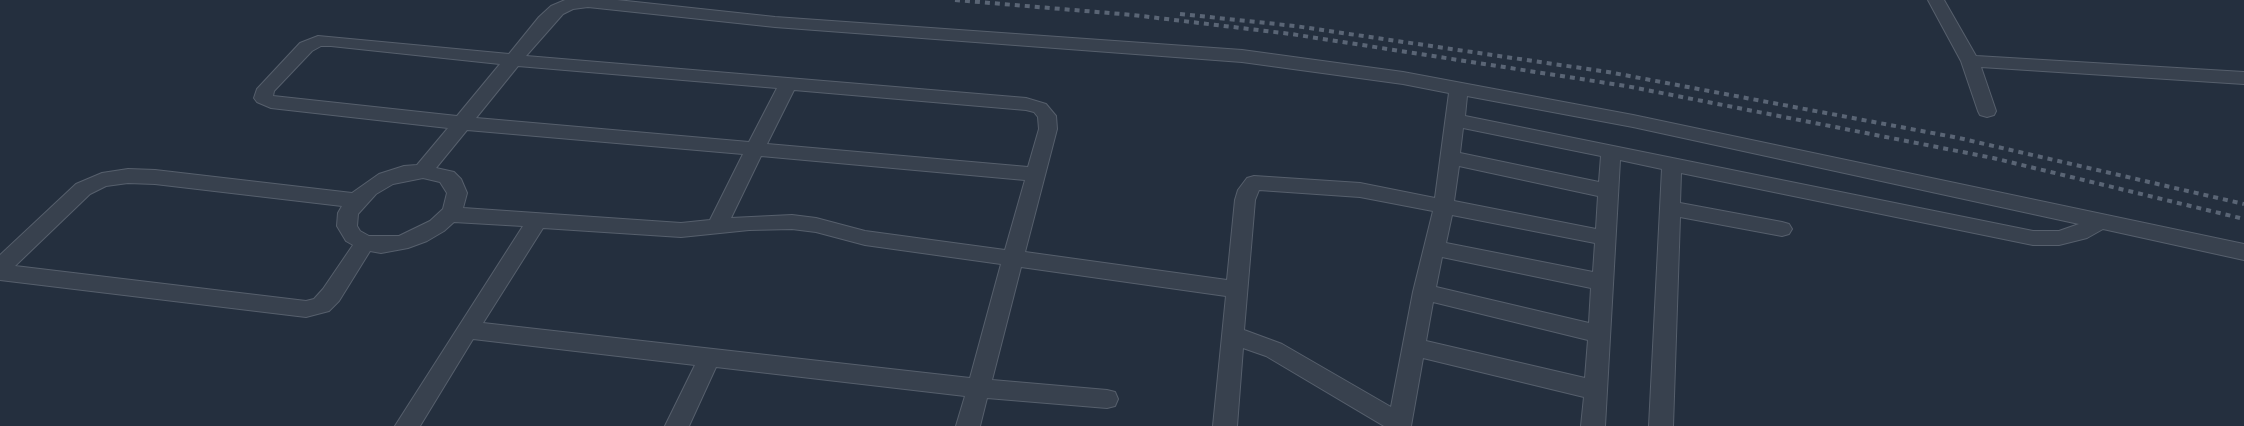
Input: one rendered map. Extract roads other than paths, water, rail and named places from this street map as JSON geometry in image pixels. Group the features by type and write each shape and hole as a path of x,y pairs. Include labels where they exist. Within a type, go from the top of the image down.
{"street":[{"path":"1936,0 1970,61 1987,111"},
{"path":"423,171 545,20 557,10 569,4 588,2 775,22 1242,56 1403,78 1633,121 2244,252"},
{"path":"968,426 1012,258 1036,174 1048,129 1047,116 1040,108 1026,104 789,82 513,60 318,41 306,47 266,90 263,98 271,102 462,123 1036,174"},
{"path":"1970,61 2244,78"},
{"path":"716,227 757,149 789,82"},
{"path":"1233,335 1274,350 1399,424 1424,292 1444,205 1460,89"},
{"path":"1455,120 2033,238 2059,238 2080,233 2101,221"},
{"path":"1593,426 1612,152"},
{"path":"1450,158 1609,191"},
{"path":"1661,426 1672,165"},
{"path":"423,171 447,177 454,184 457,193 456,203 450,214 437,226 420,236 401,243 381,245 365,243 353,236 347,226 348,213 356,200 369,189 386,179 404,173 423,171"},
{"path":"0,268 83,189 102,180 128,176 155,177 356,200"},
{"path":"1225,426 1245,200 1248,190 1254,183 1360,190 1606,238"},
{"path":"1670,208 1782,229"},
{"path":"450,214 681,230 749,223 816,225 865,238 1236,289"},
{"path":"407,426 537,220"},
{"path":"0,272 306,309 321,305 331,295 365,243"},
{"path":"1434,248 1602,282"},
{"path":"1424,292 1599,334"},
{"path":"468,330 978,388 1107,398"},
{"path":"1414,347 1595,390"},
{"path":"677,426 709,358"}],"railway":[{"path":"955,0 1133,15 1291,34 1626,86 1993,158 2244,219"},
{"path":"1180,14 1295,26 1608,72 1959,138 2244,204"}]}
